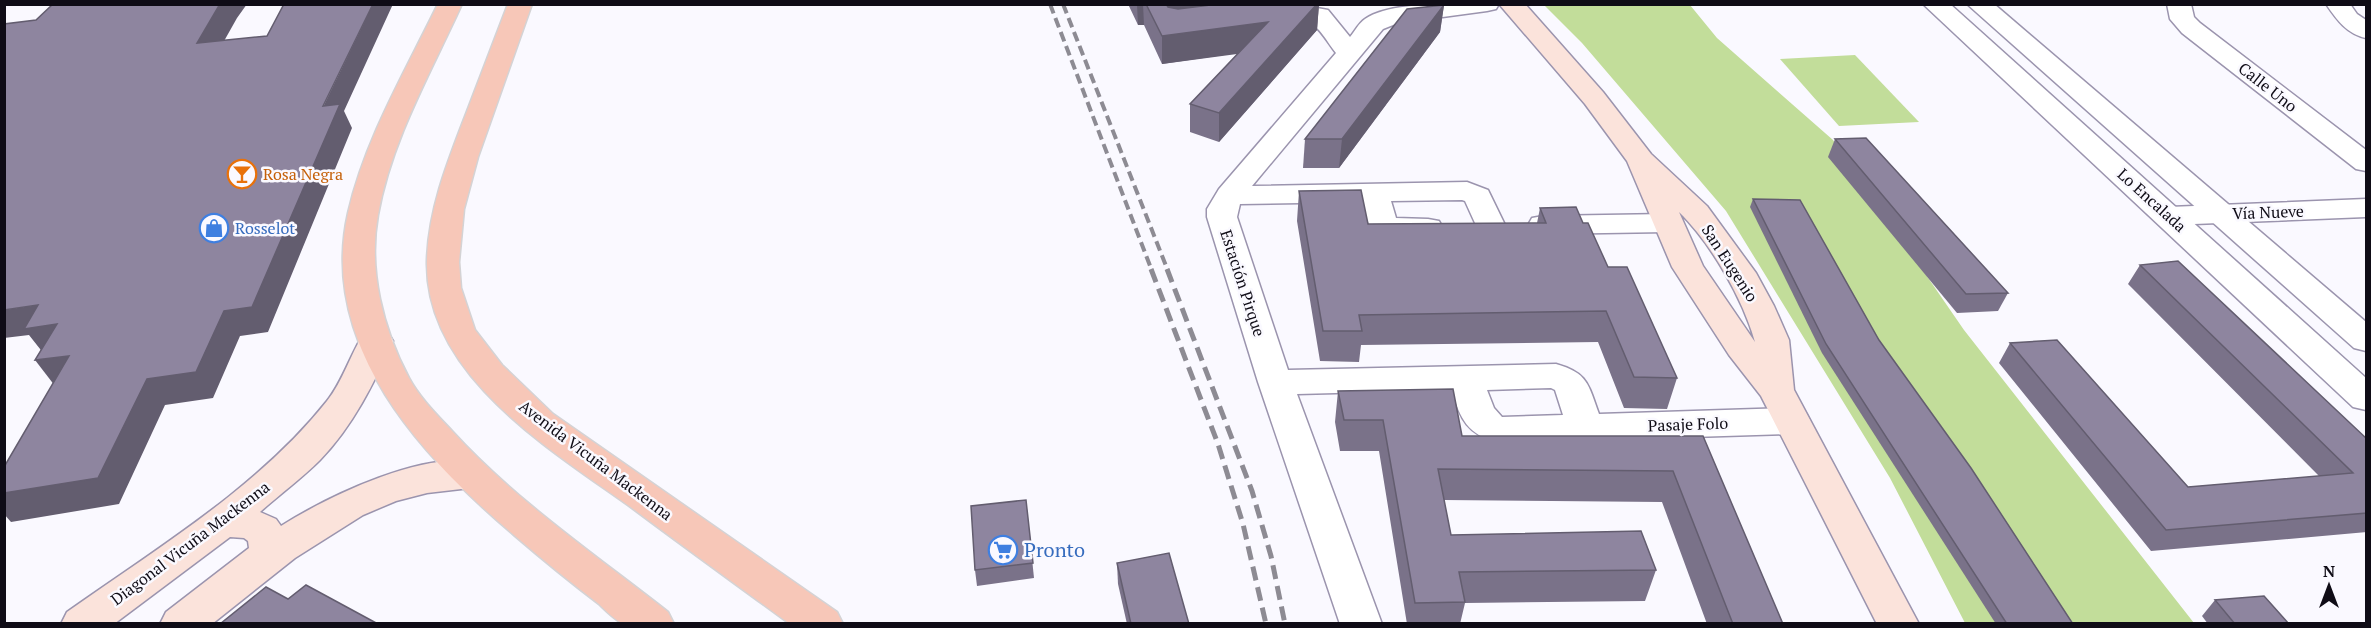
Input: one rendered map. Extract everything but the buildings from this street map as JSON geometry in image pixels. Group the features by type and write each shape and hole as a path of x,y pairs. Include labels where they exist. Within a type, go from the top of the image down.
{"main road":[{"path":"450,4 386,142 368,191 363,216 359,264 360,286 365,309 395,386 434,437 470,474 653,624"},
{"name":"Avenida Vicuña Mackenna","path":"520,4 466,148 447,213 443,256 452,315 484,366 509,395 540,423 822,624"},
{"name":"San Eugenio","path":"1511,4 1594,98 1641,160 1696,212 1740,273 1758,306 1772,340 1784,406"},
{"name":"San Eugenio","path":"1641,160 1688,267 1712,306 1784,406 1898,624"},
{"name":"Diagonal Vicuña Mackenna","path":"82,624 222,522 314,442 341,408 356,384 376,341"},
{"path":"181,624 269,554 318,521 368,495 415,479 439,475 470,474"},
{"path":"222,522 250,524 260,528 270,544 269,554"}],"street":[{"name":"Estación Pirque","path":"1361,624 1275,382 1222,217 1222,209 1229,195 1374,24 1400,15 1487,4"},
{"name":"Lo Encalada","path":"1935,4 2367,398"},
{"path":"1979,4 2367,340"},
{"name":"Calle Uno","path":"2180,4 2180,15 2186,24 2367,163"},
{"path":"2338,4 2348,19 2367,31"},
{"path":"1253,18 1300,11 1314,13 1319,10 1349,52"},
{"path":"1229,195 1374,192 1381,220 1388,227 1397,229 1667,223"},
{"name":"Vía Nueve","path":"2169,216 2367,208"},
{"path":"1275,382 1549,375 1563,378 1572,388 1585,427"},
{"name":"Pasaje Folo","path":"1466,377 1478,415 1490,428 1505,430 1585,427 1784,406"}],"green space":[{"path":"1544,5 1690,5 1717,38 1833,140 1964,330 2194,623 1965,623 1890,478 1726,211 1582,43"},
{"path":"1855,55 1919,122 1839,126 1780,59"}],"railway":[{"path":"1050,4 1152,271"},
{"path":"1063,4 1168,271"},
{"path":"1151,269 1218,444 1243,524 1266,624"},
{"path":"1167,269 1252,491 1271,556 1285,624"}],"place":[{"name":"Rosa Negra","path":"242,174"},
{"name":"Rosselot","path":"214,228"},
{"name":"Pronto","path":"1003,550"}]}
